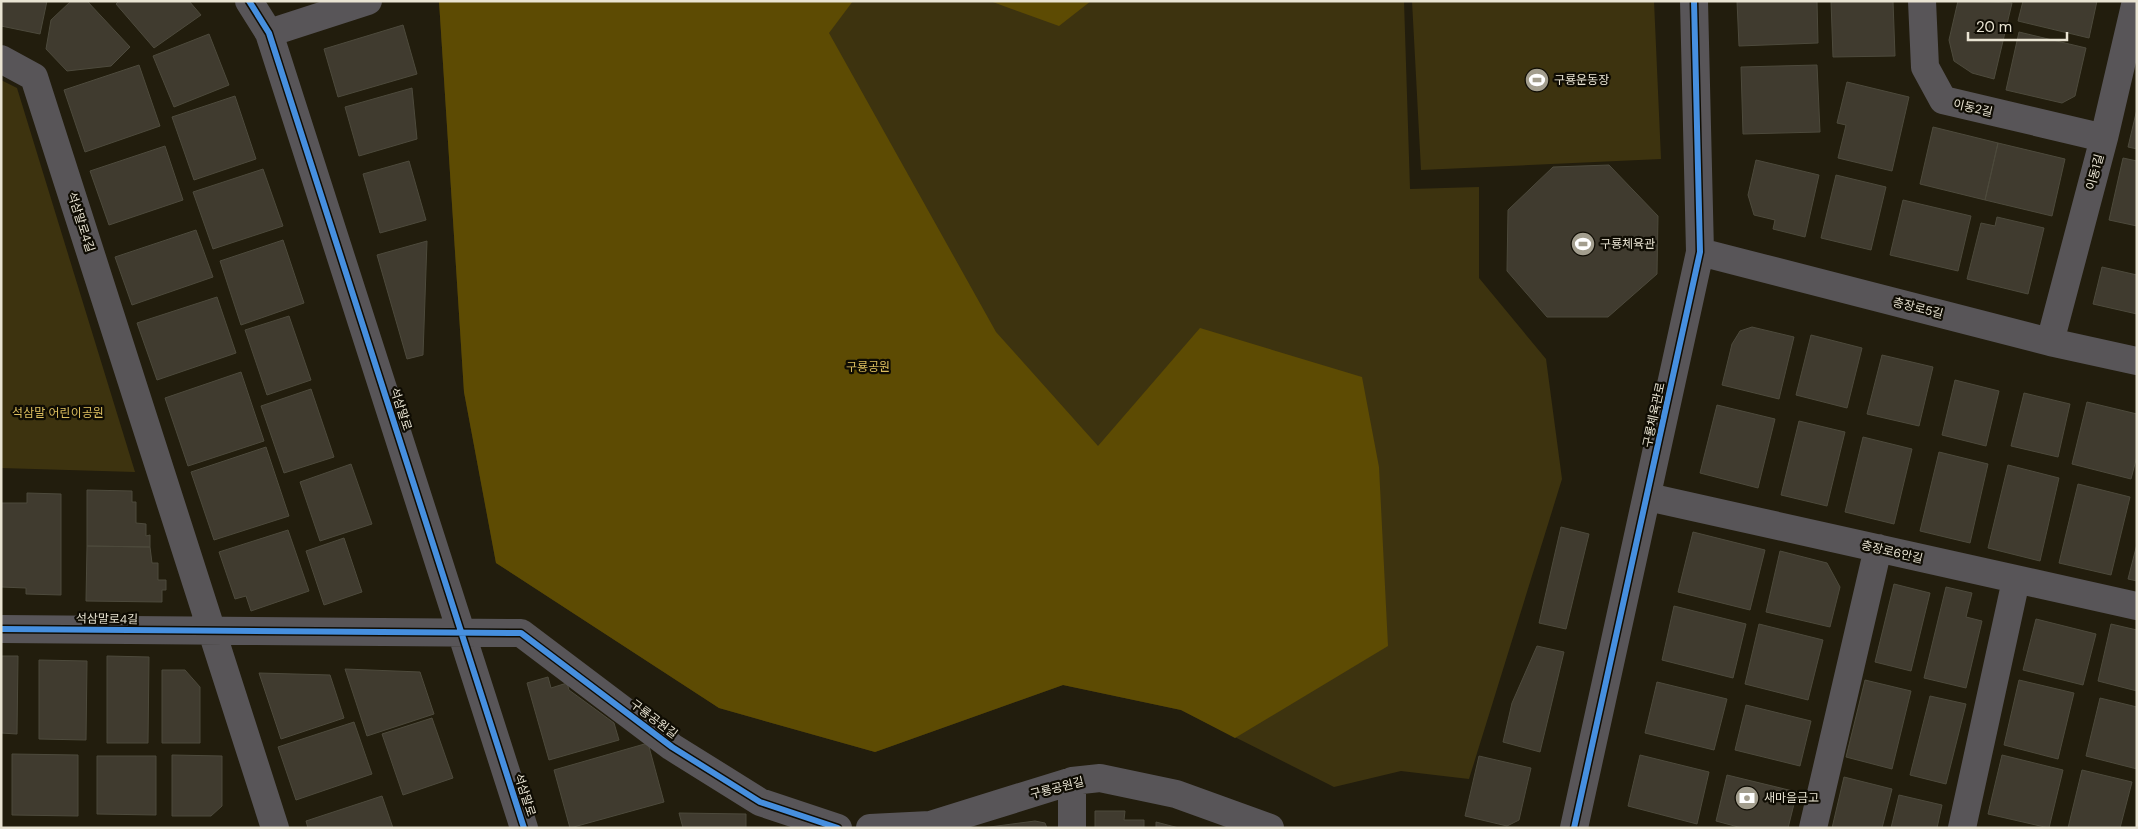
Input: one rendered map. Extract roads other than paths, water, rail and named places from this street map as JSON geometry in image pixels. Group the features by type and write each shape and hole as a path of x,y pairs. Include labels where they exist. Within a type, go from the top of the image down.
{"street":[{"name":"석삼말로","path":"250,1 269,33 524,828"},
{"path":"269,33 368,1"},
{"name":"구룡체육관로","path":"1574,828 1648,497 1700,252 1694,1"},
{"name":"이동2길","path":"1922,1 1925,67 1943,100 2104,138"},
{"name":"이동1길","path":"2050,342 2104,138 2136,1"},
{"name":"석삼말로4길","path":"1,59 34,77 275,828"},
{"name":"충장로5길","path":"1700,252 2050,342 2137,361"},
{"name":"충장로6안길","path":"1648,497 2137,606"},
{"path":"1813,828 1878,548"},
{"path":"1962,828 2016,580"},
{"name":"석삼말로4길","path":"1,629 212,632"},
{"name":"구룡공원길","path":"212,632 521,633 672,747 760,802 838,828"},
{"name":"구룡공원길","path":"870,828 930,825 1072,781 1100,778 1176,794 1270,828"},
{"path":"1072,781 1072,828"}],"place":[{"name":"구룡운동장","path":"1537,80"},
{"name":"구룡체육관","path":"1583,244"},
{"name":"새마을금고","path":"1747,798"}],"park label":[{"name":"구룡공원","path":"868,367"},
{"name":"석삼말 어린이공원","path":"58,413"}]}
